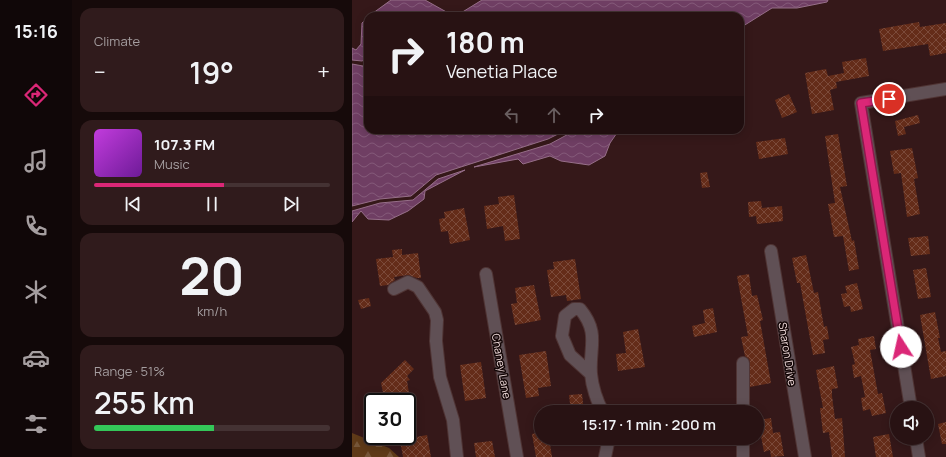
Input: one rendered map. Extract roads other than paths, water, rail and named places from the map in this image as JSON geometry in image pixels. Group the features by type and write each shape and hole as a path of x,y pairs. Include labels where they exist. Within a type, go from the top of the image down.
{"street":[{"path":"910,401 861,103 946,89"},
{"name":"Sharon Drive","path":"771,251 805,457"},
{"name":"Chaney Lane","path":"486,274 517,457"},
{"path":"394,289 408,282 413,283 418,287 435,312 437,320 436,340 440,377 453,420 456,457"},
{"path":"591,374 570,355 562,336 565,316 574,309 580,310 589,320 593,337 591,374 599,405"},
{"path":"743,363 743,405"},
{"path":"605,457 608,445"},
{"path":"743,445 743,457"},
{"path":"917,445 919,457"}],"water":[{"path":"391,0 425,0 446,12 374,12"},
{"path":"482,0 828,0 827,2 797,8 772,8 744,26 744,12 462,12"},
{"path":"364,21 364,60 352,60 352,48 356,50 361,44 362,23"},
{"path":"352,64 363,66 364,134 558,134 548,139 436,175 411,196 380,199 352,206"},
{"path":"569,134 616,134 610,143 605,156 589,165 561,161 550,156 523,164 518,159 474,167 550,144"},
{"path":"465,170 425,191 424,199 408,211 389,220 368,219 361,211 352,222 352,211 380,203 413,200 438,179"}]}
